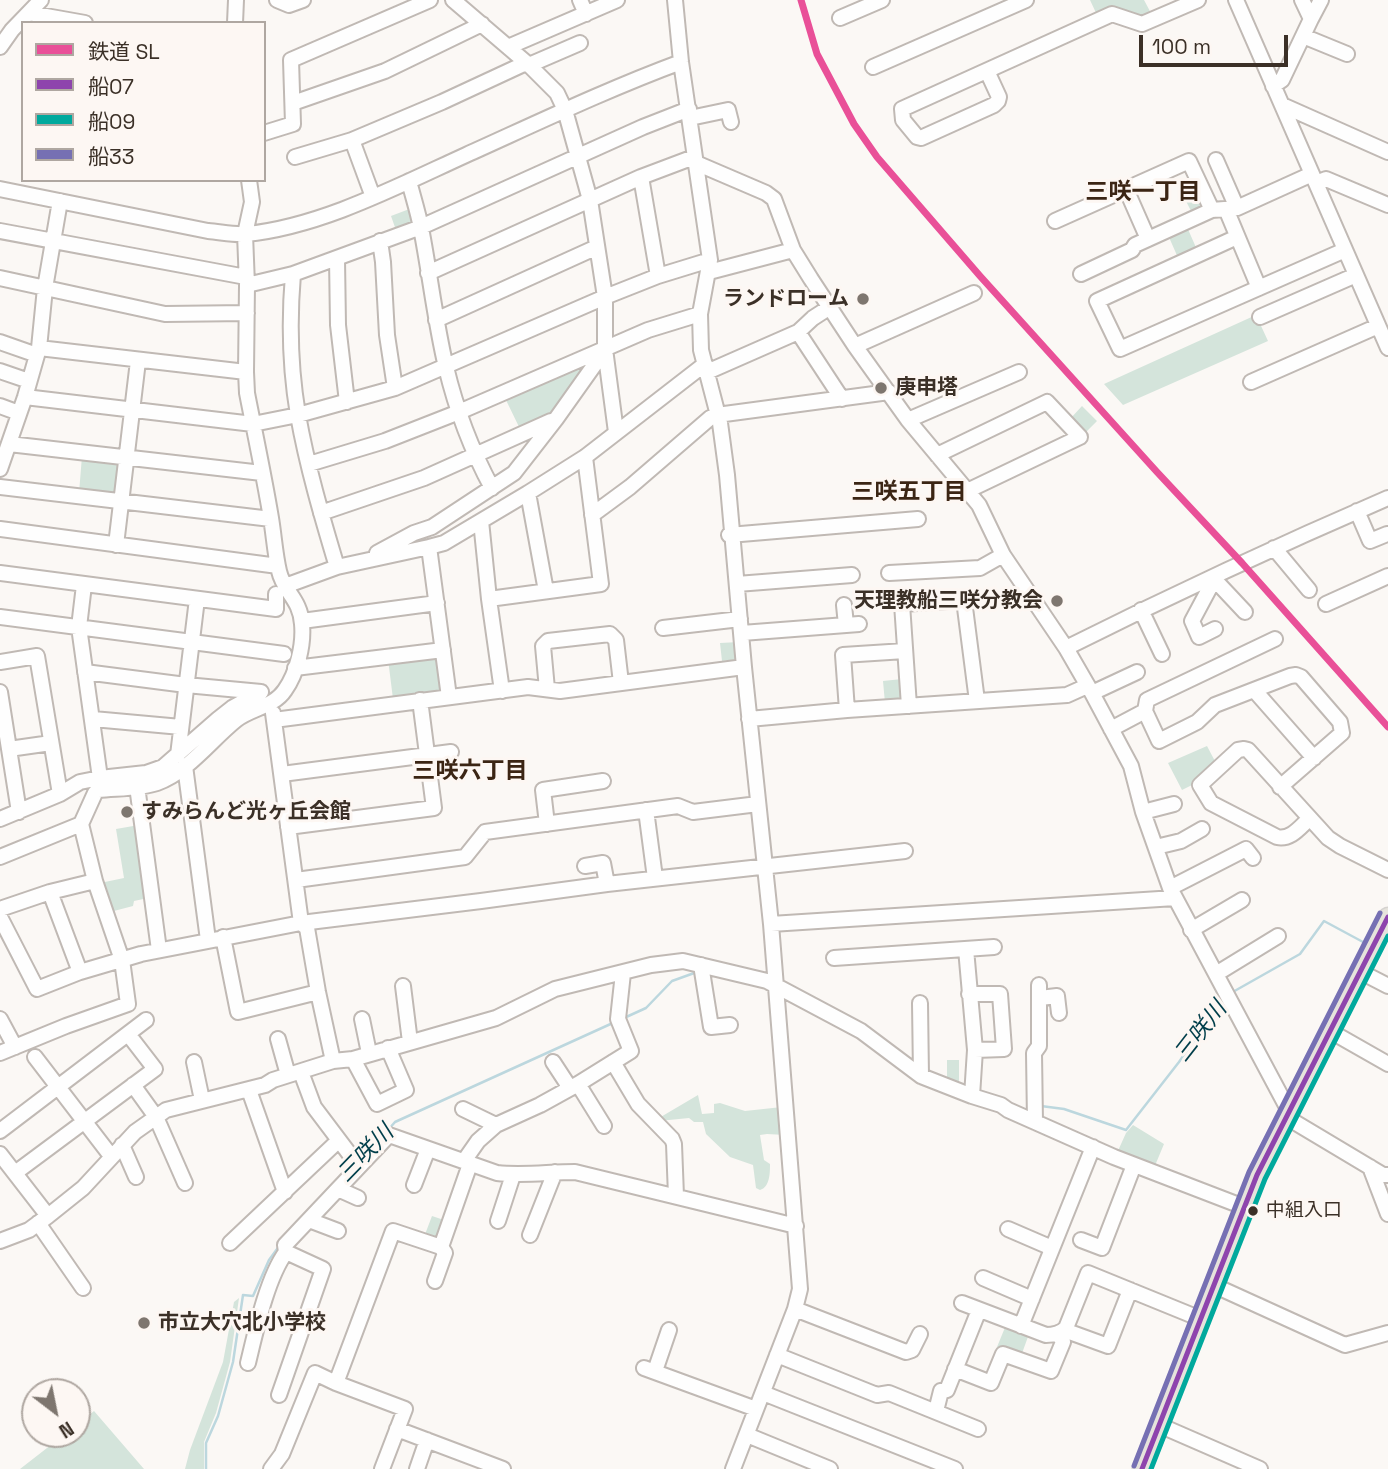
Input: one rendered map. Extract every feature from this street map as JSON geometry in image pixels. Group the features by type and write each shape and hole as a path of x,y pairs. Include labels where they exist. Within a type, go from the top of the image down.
{"main road":[{"path":"1142,1469 1256,1175 1388,917"}],"street":[{"path":"0,47 12,30 41,0"},
{"path":"234,21 236,0"},
{"path":"277,0 289,5 302,0"},
{"path":"266,131 293,124 291,60 430,0"},
{"path":"453,0 528,64 556,93 565,110 590,200 605,297 606,349 616,432"},
{"path":"508,47 583,7 617,0"},
{"path":"675,0 709,266 700,314 701,350 720,423 727,475 771,924 800,1289 795,1309 733,1469"},
{"path":"840,19 882,0"},
{"path":"873,67 1026,0"},
{"path":"987,71 999,97 994,105 921,138 917,137 903,120 902,110 987,71 1112,15 1142,24 1198,0"},
{"path":"1236,0 1388,348"},
{"path":"1302,0 1311,19"},
{"path":"1273,86 1282,80 1321,0"},
{"path":"29,13 74,21"},
{"path":"293,103 384,71 482,24"},
{"path":"1303,36 1347,54"},
{"path":"295,157 352,140 580,43"},
{"path":"0,189 208,231 245,234 304,223 373,197 634,79 681,62"},
{"path":"1282,105 1388,152"},
{"path":"0,231 246,281 293,275 421,227 643,127 690,114 728,110 731,122"},
{"path":"352,140 373,197"},
{"path":"428,273 641,177 695,160 774,199 793,250 855,346 908,420 984,513 1003,555 1066,648 1090,690 1131,766 1143,812 1172,893 1288,1114 1382,1175 1388,1175"},
{"path":"1216,160 1225,209 1259,288"},
{"path":"1055,221 1189,161 1225,209"},
{"path":"641,177 658,276"},
{"path":"1081,274 1132,250 1135,245 1148,239 1314,178 1326,180 1388,205"},
{"path":"409,181 421,227 446,367 475,456 492,488"},
{"path":"0,573 276,609 281,590 278,566 247,393 245,234 252,202 249,182"},
{"path":"1126,189 1148,239"},
{"path":"0,469 5,446 25,397 38,351 45,288 60,201"},
{"path":"1237,237 1097,301 1120,349 1345,250"},
{"path":"380,241 387,335 396,388"},
{"path":"436,320 597,247"},
{"path":"25,397 253,424 298,415 396,388 658,276 793,250"},
{"path":"337,259 338,325 347,402"},
{"path":"293,275 290,315 292,367 298,415 337,567"},
{"path":"1260,317 1356,275"},
{"path":"0,278 165,314 247,313"},
{"path":"855,346 974,293"},
{"path":"281,590 337,567 444,543 585,457 706,368 798,332 830,307"},
{"path":"309,464 385,441 648,330 700,314"},
{"path":"1251,382 1378,326"},
{"path":"798,332 842,399"},
{"path":"0,342 38,351 246,372"},
{"path":"360,561 432,527 514,473 606,349"},
{"path":"116,545 138,360"},
{"path":"0,371 29,381"},
{"path":"908,420 1019,372"},
{"path":"592,515 717,415 889,392"},
{"path":"937,455 1047,402 1080,437 967,491"},
{"path":"0,406 19,413"},
{"path":"321,513 424,478 556,419"},
{"path":"5,446 262,473"},
{"path":"489,599 601,584 585,457"},
{"path":"0,487 271,519"},
{"path":"528,493 546,591"},
{"path":"1066,648 1140,610 1388,498"},
{"path":"1357,511 1370,541 1387,534"},
{"path":"731,534 918,519"},
{"path":"481,521 502,691"},
{"path":"0,529 278,566"},
{"path":"423,530 437,603 449,697"},
{"path":"1274,548 1309,590"},
{"path":"890,573 980,568 1003,555"},
{"path":"737,584 852,575"},
{"path":"1326,604 1388,576"},
{"path":"1215,578 1245,612"},
{"path":"1215,578 1192,621 1199,637 1215,629"},
{"path":"84,585 79,627 100,778"},
{"path":"0,820 60,794 80,782 155,770 181,760 237,719 277,700 291,681 302,641 300,609 295,598 281,590"},
{"path":"197,599 181,727 181,760 208,940"},
{"path":"909,706 902,604 964,600 977,701"},
{"path":"302,621 437,603"},
{"path":"663,628 853,625 844,604"},
{"path":"1140,610 1162,654"},
{"path":"0,617 284,654"},
{"path":"547,689 543,646 548,642 610,634 616,640 621,683"},
{"path":"1275,639 1147,700 1145,711 1159,741 1197,722 1215,705 1290,676 1301,677 1340,722 1342,733 1280,787"},
{"path":"295,668 443,650"},
{"path":"847,710 844,655 905,652"},
{"path":"0,662 37,656 60,794"},
{"path":"274,720 528,687 560,691 744,667"},
{"path":"0,1053 128,1004 122,960 95,881 81,824 95,793 99,790 155,783 168,778 218,719 261,692 85,672"},
{"path":"749,719 1067,695 1090,690 1137,672"},
{"path":"1255,691 1314,758"},
{"path":"0,692 19,812"},
{"path":"288,827 434,808 420,700"},
{"path":"272,702 301,923 307,929 332,1061"},
{"path":"1111,729 1145,711"},
{"path":"93,719 181,727"},
{"path":"9,749 51,743"},
{"path":"1309,819 1289,837 1277,837 1211,803 1200,785 1238,750 1248,750 1328,838 1388,870"},
{"path":"282,774 451,752"},
{"path":"547,824 543,790 603,781"},
{"path":"137,786 159,950"},
{"path":"296,880 465,857 485,832 677,806 693,812 758,804"},
{"path":"1143,812 1174,804"},
{"path":"646,810 655,878"},
{"path":"0,857 81,824"},
{"path":"1156,847 1181,841 1202,829"},
{"path":"771,924 1172,893 1246,849 1253,858"},
{"path":"0,917 37,989 79,972 159,950 301,923 655,878 905,851"},
{"path":"585,866 603,863 607,884"},
{"path":"0,909 50,892 95,881"},
{"path":"50,892 79,972"},
{"path":"1191,929 1242,900"},
{"path":"1216,974 1278,936"},
{"path":"223,937 238,1012 318,992"},
{"path":"834,958 994,947"},
{"path":"966,949 975,1049 972,1096"},
{"path":"0,1241 29,1230 83,1188 135,1132 166,1110 249,1090 332,1061 353,1059 496,1018 555,989 652,965 683,961 766,981 861,1031 921,1076 1000,1105 1134,1165 1244,1207"},
{"path":"701,965 711,1027 730,1025"},
{"path":"1359,971 1388,986"},
{"path":"441,1247 467,1162 478,1141 496,1125 540,1105 631,1051 618,1019 622,973"},
{"path":"403,986 410,1042"},
{"path":"1035,1122 1034,1053 1039,1046 1039,991 1057,996 1059,1013"},
{"path":"969,995 1000,995 1004,1049 975,1049"},
{"path":"920,1003 921,1076"},
{"path":"0,1019 15,1047"},
{"path":"362,1019 369,1054"},
{"path":"0,1131 146,1020"},
{"path":"1330,1031 1388,1064"},
{"path":"15,1173 155,1069 128,1034"},
{"path":"278,1039 314,1107 338,1141 362,1163"},
{"path":"353,1059 377,1104 406,1090 388,1048"},
{"path":"35,1057 85,1121 116,1151 136,1177"},
{"path":"194,1062 202,1100"},
{"path":"553,1062 604,1126"},
{"path":"613,1062 638,1104 672,1139 676,1196"},
{"path":"133,1085 156,1117 185,1183"},
{"path":"249,1090 285,1192"},
{"path":"463,1109 496,1125"},
{"path":"248,1363 265,1299 281,1258 286,1252 285,1245 389,1135 497,1173 513,1175 576,1172 796,1226"},
{"path":"230,1243 338,1141"},
{"path":"1021,1326 1093,1147"},
{"path":"414,1185 428,1149"},
{"path":"0,1154 15,1173 83,1288"},
{"path":"1082,1240 1102,1248 1134,1165"},
{"path":"1370,1167 1388,1214"},
{"path":"530,1235 555,1172"},
{"path":"498,1221 513,1175"},
{"path":"338,1189 358,1198"},
{"path":"309,1220 338,1231"},
{"path":"1008,1229 1052,1248"},
{"path":"336,1383 393,1231 441,1247 445,1254 435,1282"},
{"path":"279,1395 323,1269 286,1252"},
{"path":"955,1369 991,1383 1003,1354 1051,1371 1063,1342 1061,1332 1088,1273 1201,1319"},
{"path":"984,1278 1032,1299"},
{"path":"1213,1285 1345,1345 1388,1333"},
{"path":"962,1303 1046,1335 1061,1332 1108,1346 1130,1290"},
{"path":"795,1309 906,1352 912,1350 920,1334"},
{"path":"936,1411 941,1391 947,1390 979,1310"},
{"path":"669,1330 650,1370 756,1409"},
{"path":"777,1355 877,1395 889,1393 978,1429"},
{"path":"271,1469 282,1454 315,1373 405,1409 382,1469"},
{"path":"763,1393 955,1469"},
{"path":"1159,1425 1260,1469"},
{"path":"397,1429 503,1469"},
{"path":"747,1435 830,1469"},
{"path":"417,1469 427,1440"}],"shaded area":[{"path":"1090,0 1144,0 1152,15 1142,20 1097,15"},
{"path":"1194,189 1202,205 1199,212 1193,215 1183,195"},
{"path":"412,208 415,223 397,233 391,216"},
{"path":"1187,227 1198,252 1179,260 1168,235"},
{"path":"1256,315 1268,341 1123,405 1104,384"},
{"path":"585,360 588,366 552,418 521,431 505,398"},
{"path":"1082,406 1097,421 1084,434 1070,419"},
{"path":"82,456 120,460 119,495 79,493"},
{"path":"739,642 740,659 722,661 720,643"},
{"path":"438,653 442,693 393,699 388,659"},
{"path":"902,679 903,694 895,702 885,703 883,681"},
{"path":"1207,746 1217,765 1196,783 1182,790 1168,763"},
{"path":"139,825 148,898 134,901 133,906 110,912 100,883 124,878 116,829"},
{"path":"947,1060 959,1060 959,1084 947,1079"},
{"path":"698,1095 702,1114 714,1113 714,1104 720,1103 745,1111 782,1107 785,1135 760,1135 764,1160 770,1164 766,1186 760,1190 756,1188 753,1165 730,1157 706,1134 703,1122 694,1122 689,1118 659,1121 659,1118"},
{"path":"1133,1125 1164,1144 1154,1168 1117,1153 1126,1133"},
{"path":"432,1216 447,1221 442,1236 433,1240 424,1237"},
{"path":"239,1298 230,1362 216,1413 204,1442 204,1469 185,1469 223,1362 234,1302"},
{"path":"1006,1325 1029,1334 1021,1356 997,1347"},
{"path":"94,1411 144,1469 20,1469 47,1448 91,1448 91,1413"}],"waterway":[{"name":"三咲川","path":"1231,993 1300,954 1324,921 1363,942"},
{"name":"三咲川","path":"624,1018 646,1008 672,981 697,972"},
{"name":"三咲川","path":"1041,1106 1064,1109 1126,1130 1179,1062 1223,999"},
{"name":"三咲川","path":"388,1130 395,1122 615,1022"},
{"name":"三咲川","path":"206,1469 206,1443 218,1416 233,1362 243,1295 253,1296 269,1260 280,1245"}],"rail line":[{"name":"SL","path":"801,0 817,54 854,124 877,157 980,276 1388,727"}],"transit line":[{"name":"船33","path":"1134,1466 1249,1172 1380,913"},
{"name":"船07","path":"1142,1469 1257,1175 1388,917"},
{"name":"船09","path":"1151,1469 1265,1179 1388,936"}],"place":[{"name":"ランドローム","path":"863,299"},
{"name":"庚申塔","path":"881,388"},
{"name":"天理教船三咲分教会","path":"1057,601"},
{"name":"すみらんど光ヶ丘会館","path":"127,812"},
{"name":"中組入口","path":"1253,1211"},
{"name":"市立大穴北小学校","path":"144,1323"}],"district":[{"name":"三咲一丁目","path":"1143,193"},
{"name":"三咲五丁目","path":"909,493"},
{"name":"三咲六丁目","path":"470,772"}]}
